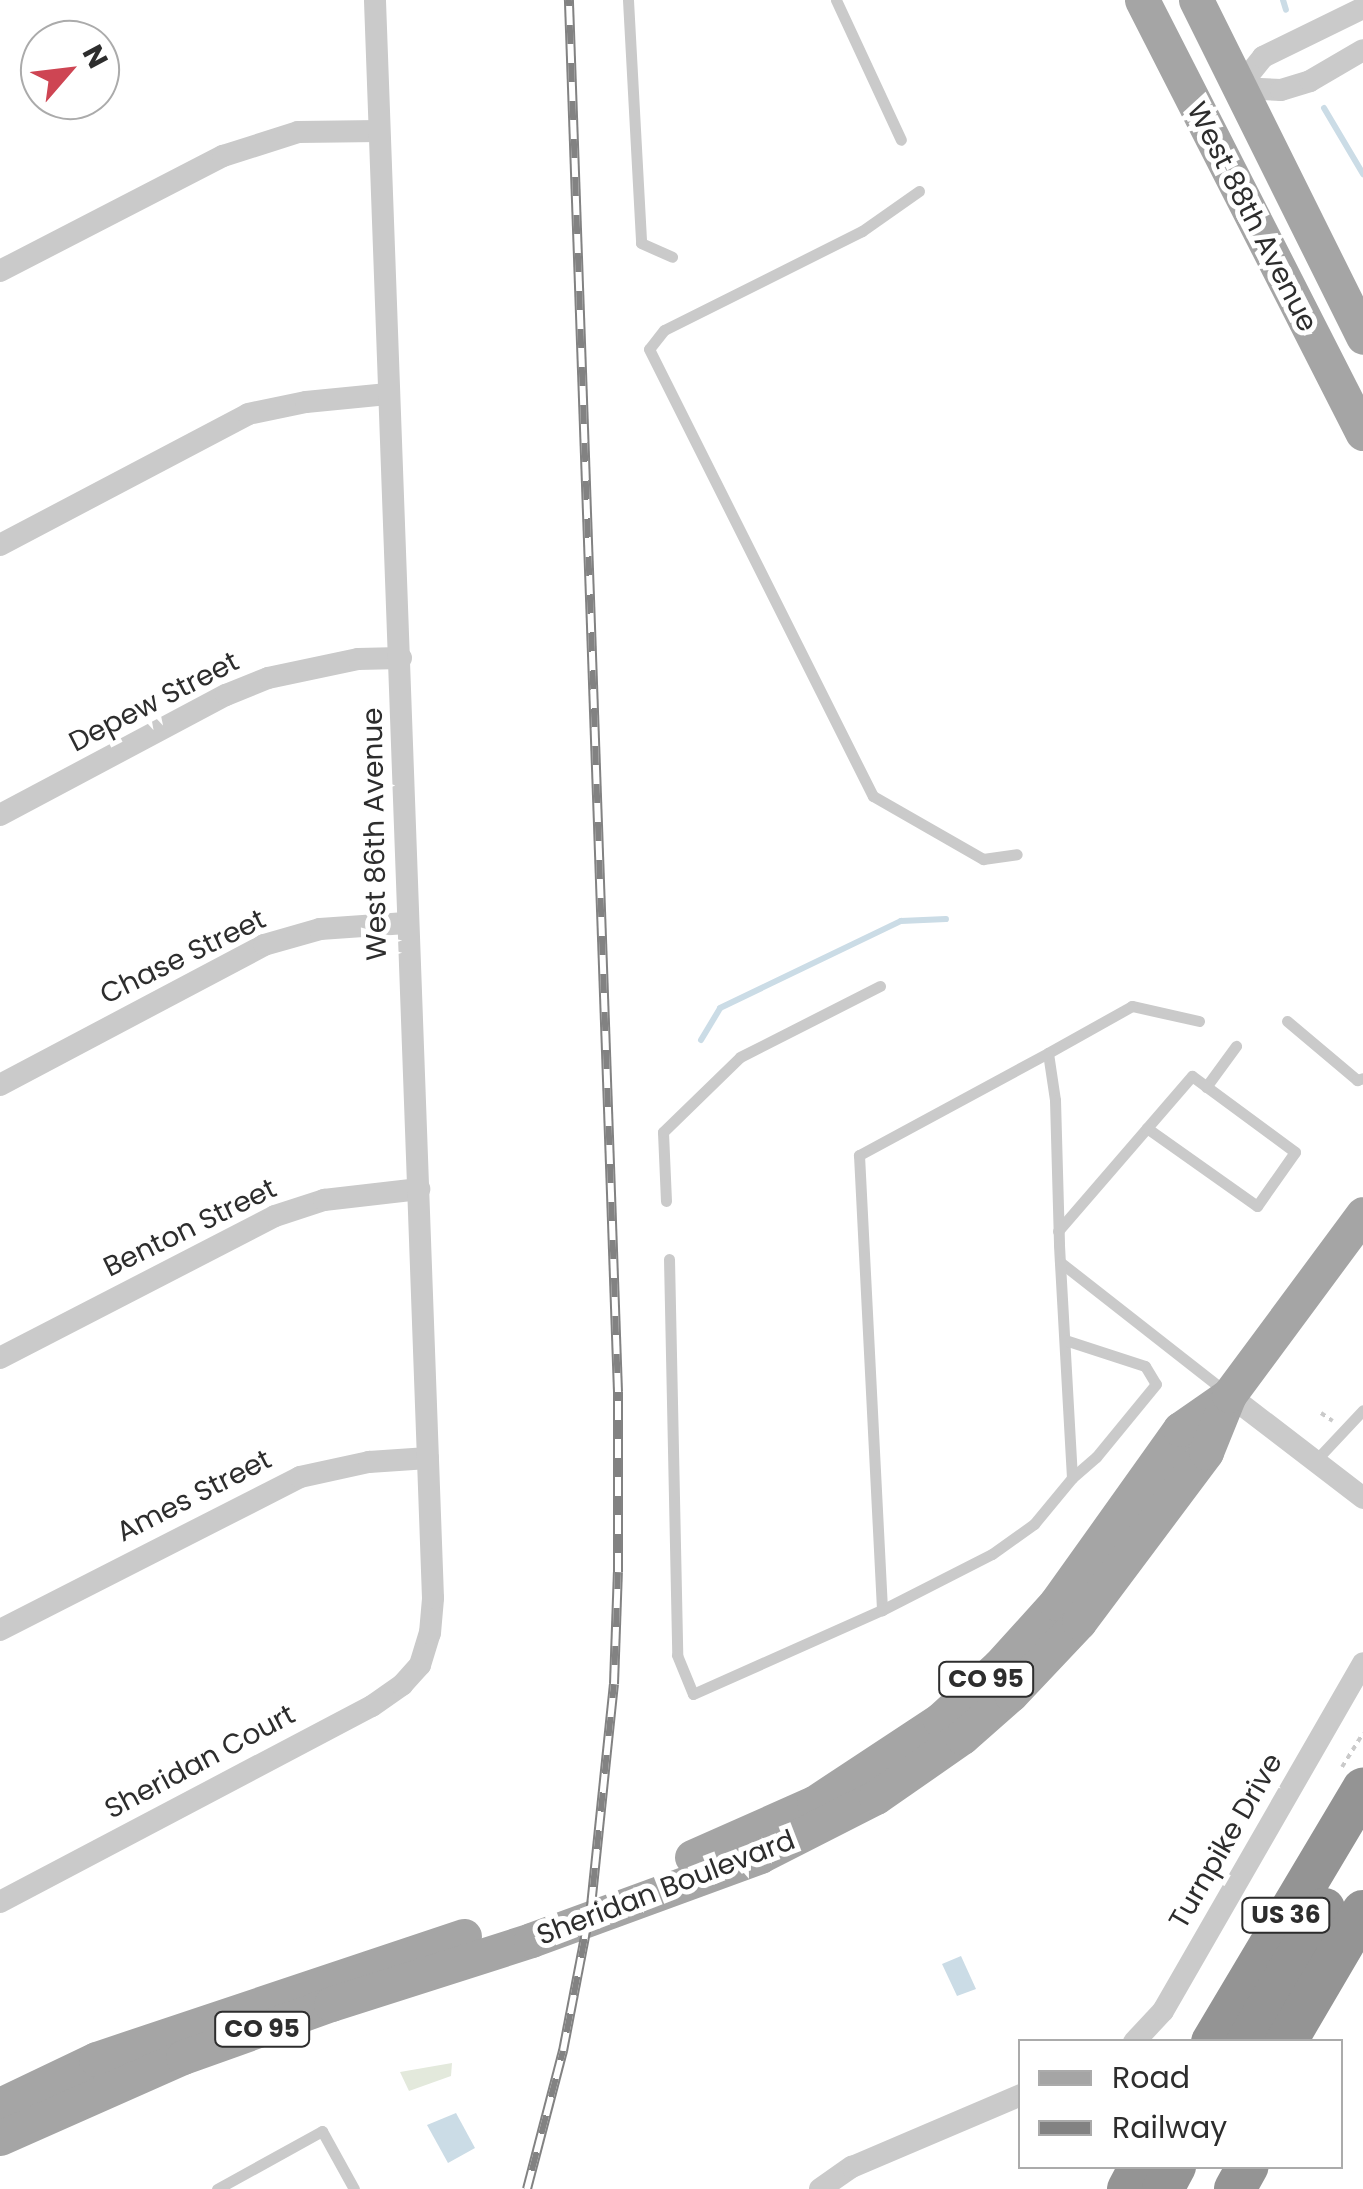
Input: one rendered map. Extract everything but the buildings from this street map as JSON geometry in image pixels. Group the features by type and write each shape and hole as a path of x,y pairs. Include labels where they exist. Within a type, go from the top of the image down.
{"highway":[{"name":"US 36","path":"1214,2039 1363,1789"},
{"path":"1249,2039 1363,1844"},
{"path":"1288,2039 1363,1911"},
{"path":"1322,2039 1363,1968"}],"main road":[{"name":"West 88th Avenue","path":"1142,0 1218,99 1363,336"},
{"name":"West 88th Avenue","path":"1196,0 1218,99 1363,433"},
{"name":"Sheridan Boulevard","path":"0,2138 183,2058 661,1880 760,1856 876,1797 987,1715 1078,1622 1206,1452 1230,1394 1363,1214"},
{"name":"Sheridan Boulevard","path":"0,2105 48,2079 112,2054 533,1928"}],"street":[{"name":"West 86th Avenue","path":"375,0 433,1618 420,1664"},
{"path":"1218,99 1263,57 1363,8"},
{"path":"1218,99 1281,90 1310,81 1363,50"},
{"path":"0,272 223,156 298,132 380,131"},
{"path":"0,545 248,414 306,402 388,394"},
{"name":"Depew Street","path":"0,815 226,695 268,678 358,659 401,658"},
{"name":"Chase Street","path":"0,1085 264,945 320,929 406,923"},
{"name":"Benton Street","path":"0,1358 274,1216 324,1200 418,1190"},
{"path":"1230,1394 1363,1498"},
{"name":"Ames Street","path":"0,1630 300,1477 369,1462 428,1458"},
{"name":"Sheridan Court","path":"0,1902 372,1706 402,1685 420,1664"},
{"name":"Turnpike Drive","path":"1137,2039 1163,2011 1363,1664"},
{"path":"820,2189 852,2167 1018,2097"}],"lane":[{"path":"628,0 641,243 672,257"},
{"path":"836,0 902,140"},
{"path":"919,190 862,230 664,330 649,349 873,796 983,859 1017,854"},
{"path":"666,1200 664,1132 740,1057 880,986"},
{"path":"882,1610 859,1155 1132,1006 1199,1021"},
{"path":"1287,1021 1358,1080 1363,1078"},
{"path":"1206,1087 1236,1046"},
{"path":"1048,1053 1055,1100 1072,1478"},
{"path":"1058,1231 1147,1128 1192,1076 1242,1118 1295,1152 1257,1206 1208,1164 1147,1128"},
{"path":"668,1258 676,1655 693,1694 882,1610 1006,1544 1034,1524 1156,1384 1145,1366 1064,1340"},
{"path":"1060,1262 1230,1394"},
{"path":"1317,1459 1363,1410"},
{"path":"218,2189 322,2131 354,2189"}],"shaded area":[{"path":"961,1956 976,1989 957,1996 942,1964"},
{"path":"452,2063 451,2076 409,2091 400,2072"},
{"path":"456,2113 475,2148 448,2163 427,2125"}],"waterway":[{"path":"1283,0 1286,10"},
{"path":"1324,108 1363,174"},
{"path":"701,1040 720,1008 901,921 946,919"}],"railway":[{"path":"527,2189 563,2051 591,1906 614,1684 618,1572 618,1392 569,0"}]}
